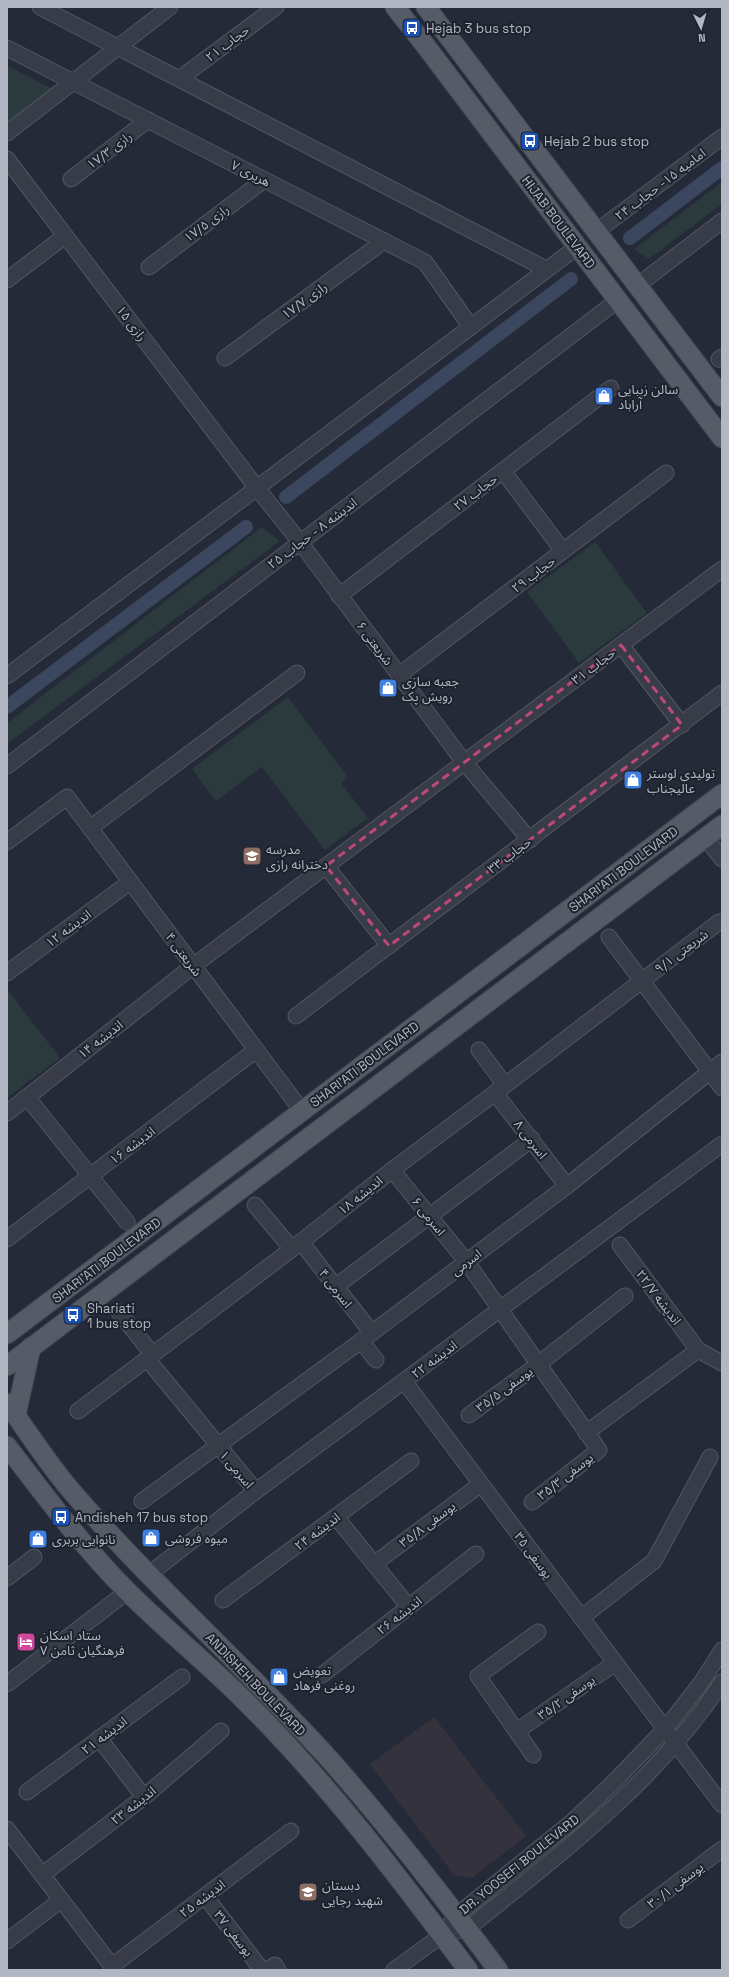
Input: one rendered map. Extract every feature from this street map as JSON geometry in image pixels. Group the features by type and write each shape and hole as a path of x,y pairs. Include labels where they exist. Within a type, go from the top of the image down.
{"main road":[{"name":"HIJAB BOULEVARD","path":"395,7 722,438"},
{"name":"HIJAB BOULEVARD","path":"426,7 722,397"},
{"path":"425,45 445,32"},
{"name":"SHARI'ATI BOULEVARD","path":"10,1330 722,794"},
{"name":"SHARI'ATI BOULEVARD","path":"7,1366 722,825"},
{"path":"12,1409 31,1347"},
{"name":"ANDISHEH BOULEVARD","path":"12,1409 73,1493 148,1575 259,1685 330,1760 392,1832 498,1970"},
{"name":"ANDISHEH BOULEVARD","path":"7,1446 54,1509 128,1591 244,1700 316,1777 374,1846 468,1970"}],"street":[{"path":"40,7 546,269"},
{"path":"7,133 170,7"},
{"name":"حجاب ۲۱","path":"179,79 276,7"},
{"name":"هریری ۷","path":"7,48 425,262 471,326"},
{"name":"رازی ۱۷/۳","path":"71,179 148,120"},
{"name":"امامیه ۱۵- حجاب ۲۴","path":"597,231 722,137"},
{"name":"رازی ۱۵","path":"7,159 256,488 300,542"},
{"name":"رازی ۱۷/۵","path":"149,267 264,180"},
{"path":"638,285 722,220"},
{"path":"7,280 66,236"},
{"name":"رازی ۱۷/۷","path":"225,358 384,241"},
{"path":"7,676 576,247"},
{"name":"اندیشه ۸ - حجاب ۲۵","path":"7,766 618,300"},
{"name":"حجاب ۲۷","path":"340,596 611,388"},
{"path":"503,471 563,551"},
{"name":"حجاب ۲۹","path":"399,675 666,473"},
{"name":"شریعتی ۶","path":"300,542 464,762 530,840"},
{"name":"حجاب ۳۱","path":"326,866 722,569"},
{"path":"621,645 682,725"},
{"path":"90,828 297,674"},
{"name":"حجاب ۳۳","path":"296,1016 722,694"},
{"name":"شریعتی ۴","path":"7,842 67,797 302,1111"},
{"path":"706,838 722,859"},
{"path":"326,866 389,946"},
{"name":"اندیشه ۱۴","path":"7,1113 193,966 326,866"},
{"name":"اندیشه ۱۲","path":"7,973 130,882"},
{"name":"شریعتی ۹/۱","path":"642,980 719,922"},
{"path":"609,937 722,1088"},
{"name":"اندیشه ۱۸","path":"78,1411 296,1246 392,1170 642,980"},
{"name":"اندیشه ۱۶","path":"7,1240 256,1050"},
{"name":"اسرمی ۸","path":"479,1050 500,1089 532,1139 567,1186"},
{"name":"اسرمی","path":"142,1501 366,1337 567,1186 722,1062"},
{"path":"27,1097 126,1222"},
{"path":"335,1287 532,1139"},
{"name":"اندیشه ۲۲","path":"148,1575 256,1492 722,1144"},
{"name":"اسرمی ۶","path":"392,1170 430,1216 501,1309 540,1363 586,1433 599,1450"},
{"name":"اسرمی ۴","path":"255,1205 335,1287 366,1337 376,1360"},
{"name":"اندیشه ۲۲/۷","path":"620,1245 698,1350"},
{"name":"یوسفی ۳۵/۵","path":"469,1415 540,1363 625,1296"},
{"name":"اسرمی ۱","path":"120,1312 150,1357 218,1446 256,1492"},
{"path":"586,1433 698,1350 722,1363"},
{"name":"یوسفی ۳۵","path":"404,1381 722,1805"},
{"name":"یوسفی ۳۵/۳","path":"532,1502 599,1450"},
{"path":"581,1618 654,1561 710,1457"},
{"name":"اندیشه ۲۴","path":"223,1600 411,1461"},
{"name":"یوسفی ۳۵/۸","path":"374,1564 481,1484"},
{"path":"336,1517 409,1607"},
{"name":"اندیشه ۲۶","path":"322,1675 476,1554"},
{"path":"7,1578 34,1557"},
{"path":"7,1684 128,1591"},
{"path":"534,1756 478,1676 538,1632"},
{"name":"DR. YOOSEFI BOULEVARD","path":"462,1922 614,1782 664,1729 701,1683 722,1650"},
{"name":"یوسفی ۳۵/۲","path":"517,1731 615,1663"},
{"name":"اندیشه ۲۱","path":"27,1792 182,1677"},
{"name":"DR. YOOSEFI BOULEVARD","path":"394,1970 585,1833 626,1795 676,1744 722,1682"},
{"name":"اندیشه ۲۳","path":"42,1875 144,1797 221,1731"},
{"path":"99,1738 144,1797"},
{"path":"7,1829 113,1968"},
{"name":"اندیشه ۲۵","path":"113,1968 291,1831"},
{"name":"یوسفی ۳۰/۱","path":"628,1920 722,1849"},
{"name":"یوسفی ۳۷","path":"205,1896 262,1970"},
{"path":"7,1941 61,1900"},
{"path":"267,1970 275,1964 278,1970"}],"highlighted area":[{"path":"621,645 682,725 389,946 326,866"}],"shaded area":[{"path":"7,65 54,90 7,128"},
{"path":"722,182 722,204 649,259 634,249"},
{"path":"262,527 280,541 7,744 7,723"},
{"path":"595,542 647,613 579,663 527,592"},
{"path":"288,697 348,777 341,783 368,818 325,850 262,767 216,801 192,769"},
{"path":"7,989 60,1058 7,1098"},
{"path":"434,1717 526,1836 472,1878 454,1875 370,1764"}],"waterway":[{"path":"630,238 722,168"},
{"path":"286,497 571,279"},
{"path":"7,707 246,527"}],"place":[{"name":"Hejab 3 bus stop","path":"412,28"},
{"name":"Hejab 2 bus stop","path":"530,141"},
{"name":"سالن زیبایی آراباد","path":"604,396"},
{"name":"جعبه سازی رویش پک","path":"388,688"},
{"name":"تولیدی لوستر عالیجناب","path":"633,780"},
{"name":"مدرسه دخترانه رازی","path":"252,856"},
{"name":"Shariati 1 bus stop","path":"73,1315"},
{"name":"Andisheh 17 bus stop","path":"61,1517"},
{"name":"میوه فروشی","path":"151,1538"},
{"name":"نانوایی بربری","path":"38,1539"},
{"name":"ستاد اسکان فرهنگیان ثامن ۷","path":"26,1642"},
{"name":"تعویض روغنی فرهاد","path":"279,1677"},
{"name":"دبستان شهید رجایی","path":"308,1892"}]}
